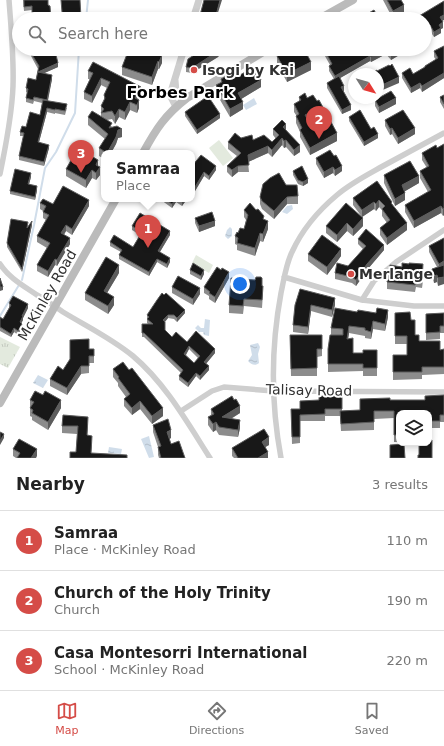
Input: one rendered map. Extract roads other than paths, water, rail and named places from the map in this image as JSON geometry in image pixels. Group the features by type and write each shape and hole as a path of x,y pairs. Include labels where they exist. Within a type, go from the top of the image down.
{"main road":[{"path":"332,12 353,0"},
{"path":"144,150 158,126 176,107 187,98 256,56"},
{"name":"McKinley Road","path":"0,403 114,202"}],"street":[{"path":"9,0 12,35"},
{"path":"195,12 199,0"},
{"path":"0,174 9,126 13,86 12,56"},
{"path":"176,107 170,95 182,56"},
{"path":"175,80 176,92 179,96 187,98"},
{"path":"281,458 276,432 274,390 276,322 284,277 292,252 305,229 323,208 338,194 353,183 444,133"},
{"path":"362,300 374,281 396,262 444,230"},
{"path":"0,264 16,281 95,330 133,356 181,411 210,458"},
{"path":"284,277 362,300 414,306 444,306"},
{"name":"Talisay Road","path":"181,411 212,391 224,387 274,390 444,392"}],"water":[{"path":"254,98 257,104 246,110 243,105"},
{"path":"292,205 293,209 287,214 282,212 287,206"},
{"path":"230,227 232,229 232,236 228,239 225,236"},
{"path":"205,319 210,320 209,336 204,335 203,332 199,332 195,328 198,325 201,328 204,328"},
{"path":"258,343 260,347 258,354 259,363 254,365 248,361 252,355 250,345"},
{"path":"38,375 48,380 43,388 33,383"},
{"path":"149,436 154,457 149,458 141,439"},
{"path":"109,447 122,449 121,454 108,453"}],"waterway":[{"path":"87,12 88,0"},
{"path":"22,280 45,168 56,152 75,113 79,56"},
{"path":"0,316 19,285"}],"place":[{"name":"Isogi by Kai","path":"194,70"},
{"name":"Church of the Holy Trinity","path":"319,139"},
{"name":"Casa Montesorri International","path":"81,173"},
{"name":"Samraa","path":"148,248"},
{"name":"Merlange","path":"351,274"}],"district":[{"name":"Forbes Park","path":"180,92"}]}
